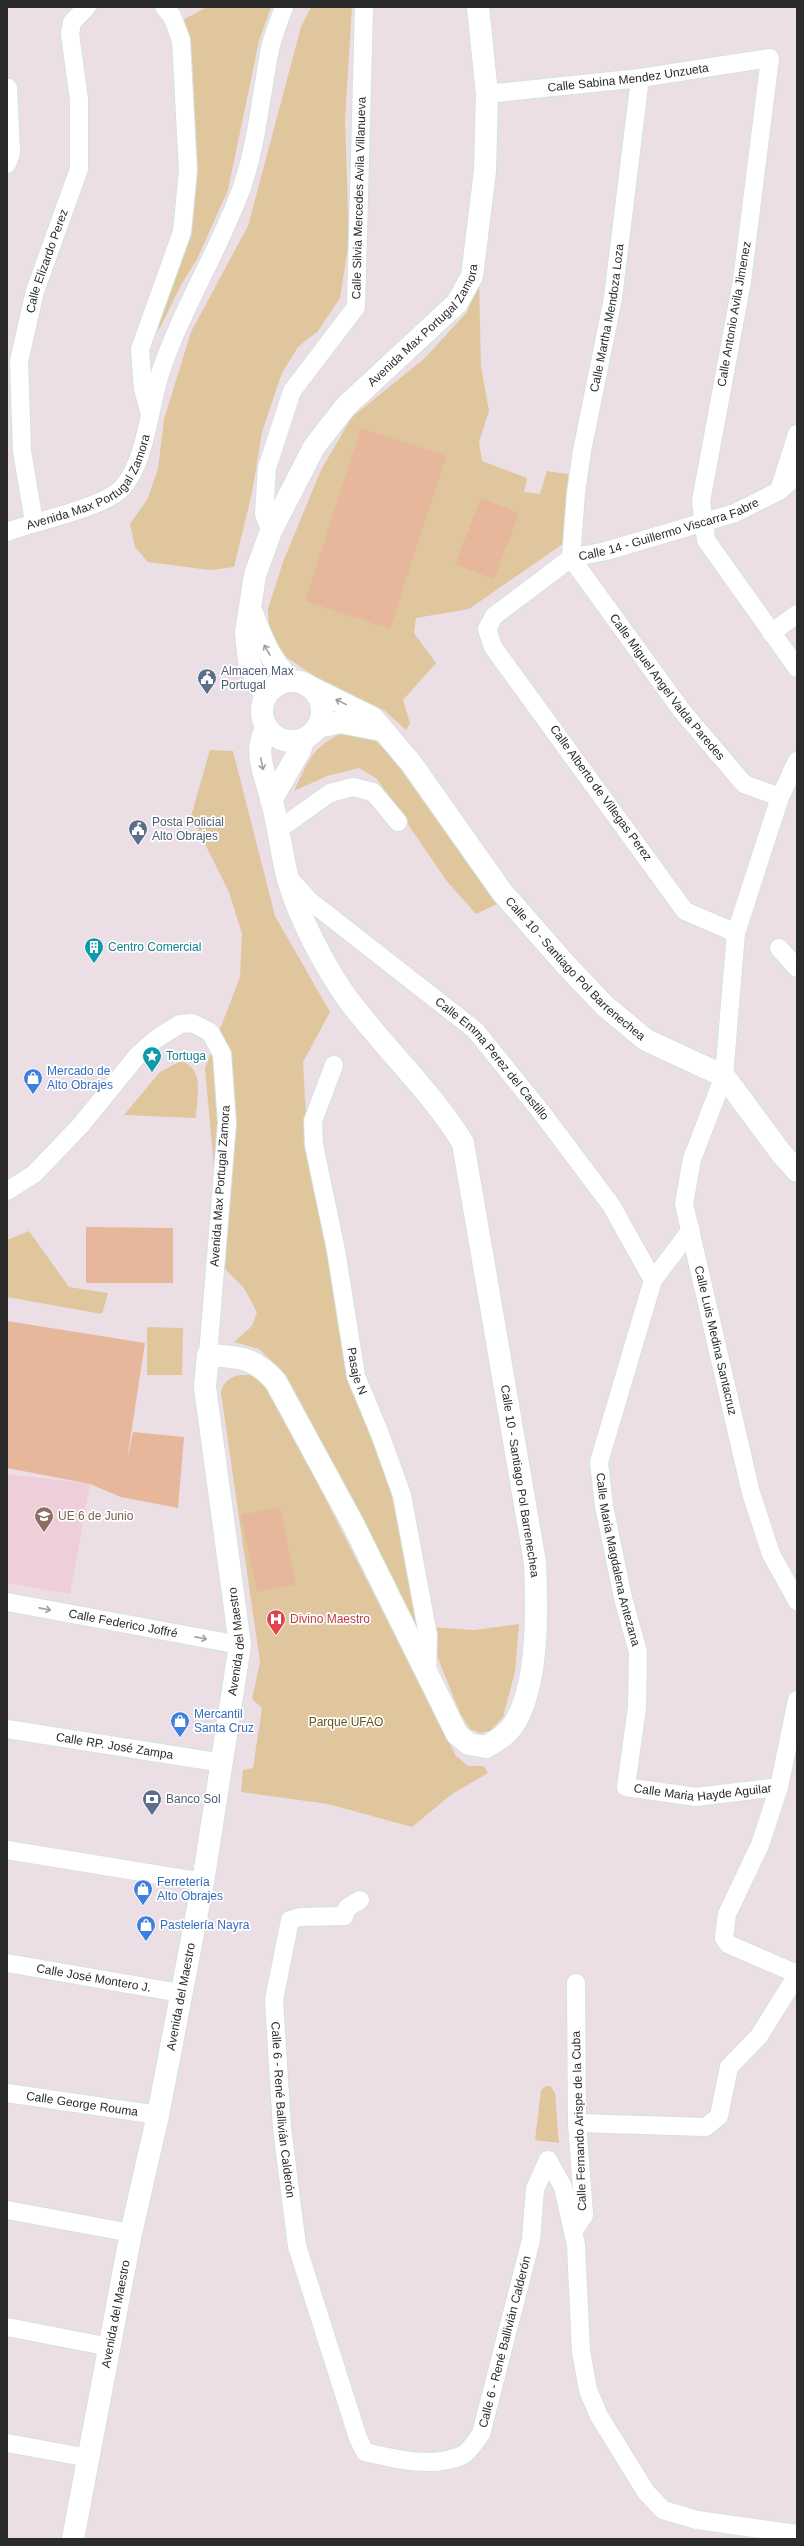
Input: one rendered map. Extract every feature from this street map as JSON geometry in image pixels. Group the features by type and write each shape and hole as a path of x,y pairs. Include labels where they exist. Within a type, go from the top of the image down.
{"main road":[{"name":"Avenida Max Portugal Zamora","path":"267,693 258,685 249,661 246,633 255,575 271,531 314,447 346,406 457,303 472,276 485,171 487,94 478,7"},
{"name":"Avenida Max Portugal Zamora","path":"251,608 262,642 275,665 290,680"},
{"path":"271,800 300,750 311,733 322,717 322,706 319,696 312,688 298,681 290,680 273,687 267,693 262,711 268,728 284,740 294,741 311,733 340,722 385,731"},
{"name":"Calle 10 - Santiago Pol Barrenechea","path":"312,688 373,718 385,731 502,892 605,1006 646,1040 724,1076 781,1153 797,1171"},
{"name":"Calle 10 - Santiago Pol Barrenechea","path":"208,1355 234,1356 255,1362 265,1369 276,1382 353,1524 457,1734 469,1744 486,1747 502,1738 514,1725 523,1703 532,1662 537,1626 535,1563 463,1143 444,1112 350,1001 309,932 288,876 260,754 262,735 268,728"},
{"name":"Avenida del Maestro","path":"73,2539 131,2233 158,2115 180,1993 203,1882 223,1763 240,1645 205,1387 208,1355"}],"street":[{"name":"Calle Elizardo Perez","path":"34,522 22,451 19,361 35,291 79,169 79,100 70,34 72,22 87,7"},
{"path":"149,411 143,389 140,349 182,232 188,170 180,40 172,16 164,7"},
{"name":"Avenida Max Portugal Zamora","path":"7,532 34,522 83,508 105,499 121,489 133,475 143,445 149,411 174,334 229,222 242,184 270,47 284,7"},
{"name":"Calle Silvia Mercedes Avila Villanueva","path":"271,531 264,514 267,468 292,391 356,307 364,7"},
{"name":"Calle Sabina Mendez Unzueta","path":"487,94 640,78 770,58"},
{"name":"Calle Antonio Avila Jimenez","path":"770,58 742,281 703,479 701,501 705,521 706,540 797,668"},
{"name":"Calle Martha Mendoza Loza","path":"571,558 576,493 582,451 613,298 640,78"},
{"path":"7,164 11,153 8,88"},
{"path":"779,491 797,434"},
{"name":"Calle 14 - Guillermo Viscarra Fabre","path":"487,629 494,616 571,558 606,551 736,513 779,491 797,475"},
{"name":"Calle Miguel Angel Valda Paredes","path":"571,558 682,711 744,784 780,797"},
{"path":"771,633 797,614"},
{"name":"Calle Alberto de Villegas Perez","path":"487,629 493,647 685,911 736,933"},
{"name":"Calle Luis Medina Santacruz","path":"797,761 780,797 736,933 724,1076 692,1160 684,1204 751,1493 771,1554 797,1601"},
{"path":"278,830 330,792 353,787 373,792 398,822"},
{"name":"Calle Emma Perez del Castillo","path":"288,876 310,901 475,1030 542,1113 611,1205 653,1280"},
{"path":"779,948 797,968"},
{"name":"Avenida Max Portugal Zamora","path":"7,1191 34,1174 80,1126 138,1055 156,1039 180,1024 192,1024 210,1032 222,1054 227,1123 208,1355"},
{"name":"Pasaje N","path":"334,1065 313,1121 314,1145 336,1250 356,1376 380,1434 402,1495 428,1635 427,1674"},
{"name":"Calle Maria Magdalena Antezana","path":"626,1787 637,1707 638,1652 623,1598 604,1506 599,1462 653,1280 691,1230"},
{"name":"Calle Federico Joffré","path":"7,1602 240,1645"},
{"path":"577,2123 706,2127 710,2125 719,2116 729,2067 759,2036 795,1978 728,1944 724,1938 727,1914 760,1845 779,1787 797,1700"},
{"name":"Calle RP. José Zampa","path":"7,1729 223,1763"},
{"name":"Calle Maria Hayde Aguilar","path":"626,1787 696,1797 779,1787"},
{"path":"7,1850 203,1882"},
{"name":"Calle 6 - René Ballivián Calderón","path":"360,1900 347,1908 344,1916 300,1917 290,1920 274,2000 282,2128 297,2246 358,2438 365,2452 403,2461 446,2459 464,2454 481,2434 531,2240 535,2189 548,2160 563,2187 576,2245 582,2351 588,2390 599,2416 646,2492 663,2510 697,2520 797,2534"},
{"name":"Calle José Montero J.","path":"7,1963 180,1993"},
{"name":"Calle Fernando Arispe de la Cuba","path":"573,2232 584,2216 577,2123 576,1983"},
{"name":"Calle George Rouma","path":"7,2093 158,2115"},
{"path":"7,2210 131,2233"},
{"path":"7,2327 110,2347"},
{"path":"7,2443 89,2458"}],"shaded area":[{"path":"361,428 446,456 390,629 305,601"},
{"path":"481,498 519,513 494,579 455,564"},
{"path":"86,1227 173,1228 173,1283 86,1283"},
{"path":"7,1321 145,1343 127,1460 133,1432 184,1437 178,1508 121,1497 90,1484 7,1468"},
{"name":"UE 6 de Junio","path":"7,1474 90,1484 70,1594 7,1583"},
{"path":"280,1507 296,1584 257,1592 241,1515"}],"green space":[{"path":"207,7 271,7 259,41 228,190 198,257 180,287 159,330 158,326 195,155 192,61 183,20"},
{"path":"311,7 352,7 345,120 349,241 340,298 318,331 298,347 282,373 262,432 252,493 234,567 210,570 148,562 135,547 130,524 147,500 158,469 164,419 191,332 248,226 301,27"},
{"path":"479,280 481,367 489,411 479,442 482,461 527,478 524,492 540,494 547,471 573,475 564,543 469,609 416,618 414,633 436,663 403,700 410,723 406,730 385,711 317,678 283,655 269,627 268,609 283,562 321,470 352,417 425,358 467,312"},
{"path":"351,729 368,734 390,754 499,903 476,914 446,880 377,779 359,768 327,776 294,791 309,760 321,746 329,740"},
{"path":"210,750 233,751 275,916 330,1012 303,1062 308,1150 385,1464 420,1632 281,1370 259,1349 234,1342 252,1326 257,1312 244,1288 223,1267 205,1068 240,977 242,934 229,892 191,816"},
{"path":"181,1061 189,1065 194,1070 197,1077 198,1093 196,1118 124,1115 160,1072"},
{"path":"29,1231 69,1287 108,1293 102,1314 7,1297 7,1240"},
{"path":"147,1327 183,1328 182,1375 147,1375"},
{"name":"Parque UFAO","path":"239,1375 250,1375 261,1381 289,1427 456,1756 468,1766 484,1766 488,1773 452,1794 412,1827 328,1804 241,1792 243,1770 253,1768 262,1708 252,1699 260,1662 221,1393 223,1386 227,1381"},
{"path":"519,1624 515,1672 503,1717 490,1731 480,1733 470,1729 460,1713 437,1656 432,1627 474,1630"},
{"path":"546,2086 550,2086 555,2093 559,2143 535,2140 541,2090"}],"place":[{"name":"Almacen Max Portugal","path":"207,695"},
{"name":"Posta Policial Alto Obrajes","path":"138,846"},
{"name":"Centro Comercial","path":"94,964"},
{"name":"Tortuga","path":"152,1073"},
{"name":"Mercado de Alto Obrajes","path":"33,1095"},
{"name":"UE 6 de Junio","path":"44,1533"},
{"name":"Divino Maestro","path":"276,1636"},
{"name":"Mercantil Santa Cruz","path":"180,1738"},
{"name":"Banco Sol","path":"152,1816"},
{"name":"Ferretería Alto Obrajes","path":"143,1906"},
{"name":"Pastelería Nayra","path":"146,1942"}]}
